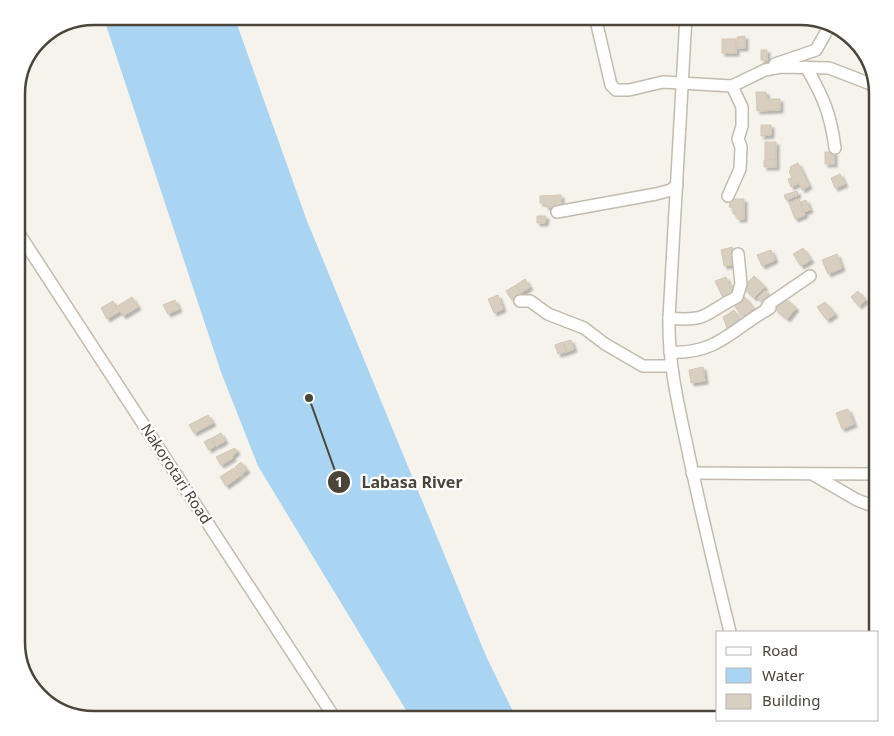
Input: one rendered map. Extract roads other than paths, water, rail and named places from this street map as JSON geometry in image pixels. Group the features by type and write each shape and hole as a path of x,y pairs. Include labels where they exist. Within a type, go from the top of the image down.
{"street":[{"path":"597,25 611,85 616,90 629,90 663,82 732,86 765,70 816,50 827,30"},
{"path":"685,25 669,318 671,366 692,473 730,631"},
{"path":"765,70 781,67 830,68 868,83"},
{"path":"806,67 827,108 834,129 836,148"},
{"path":"728,196 740,168 738,139 742,126 742,107 732,86"},
{"path":"557,212 656,194 671,190 677,185"},
{"name":"Nakorotari Road","path":"25,243 330,711"},
{"path":"669,318 695,320 709,315 737,298 741,284 738,254"},
{"path":"670,352 696,352 708,345 719,343 767,309 769,304 810,276"},
{"path":"520,301 530,301 548,314 584,328 605,344 643,366 671,366"},
{"path":"692,473 869,474"},
{"path":"813,474 857,500 869,505"}],"water":[{"path":"106,25 237,25 307,221 486,656 513,711 407,711 258,466 221,372"}],"place":[{"name":"Labasa River","path":"309,398"}]}
